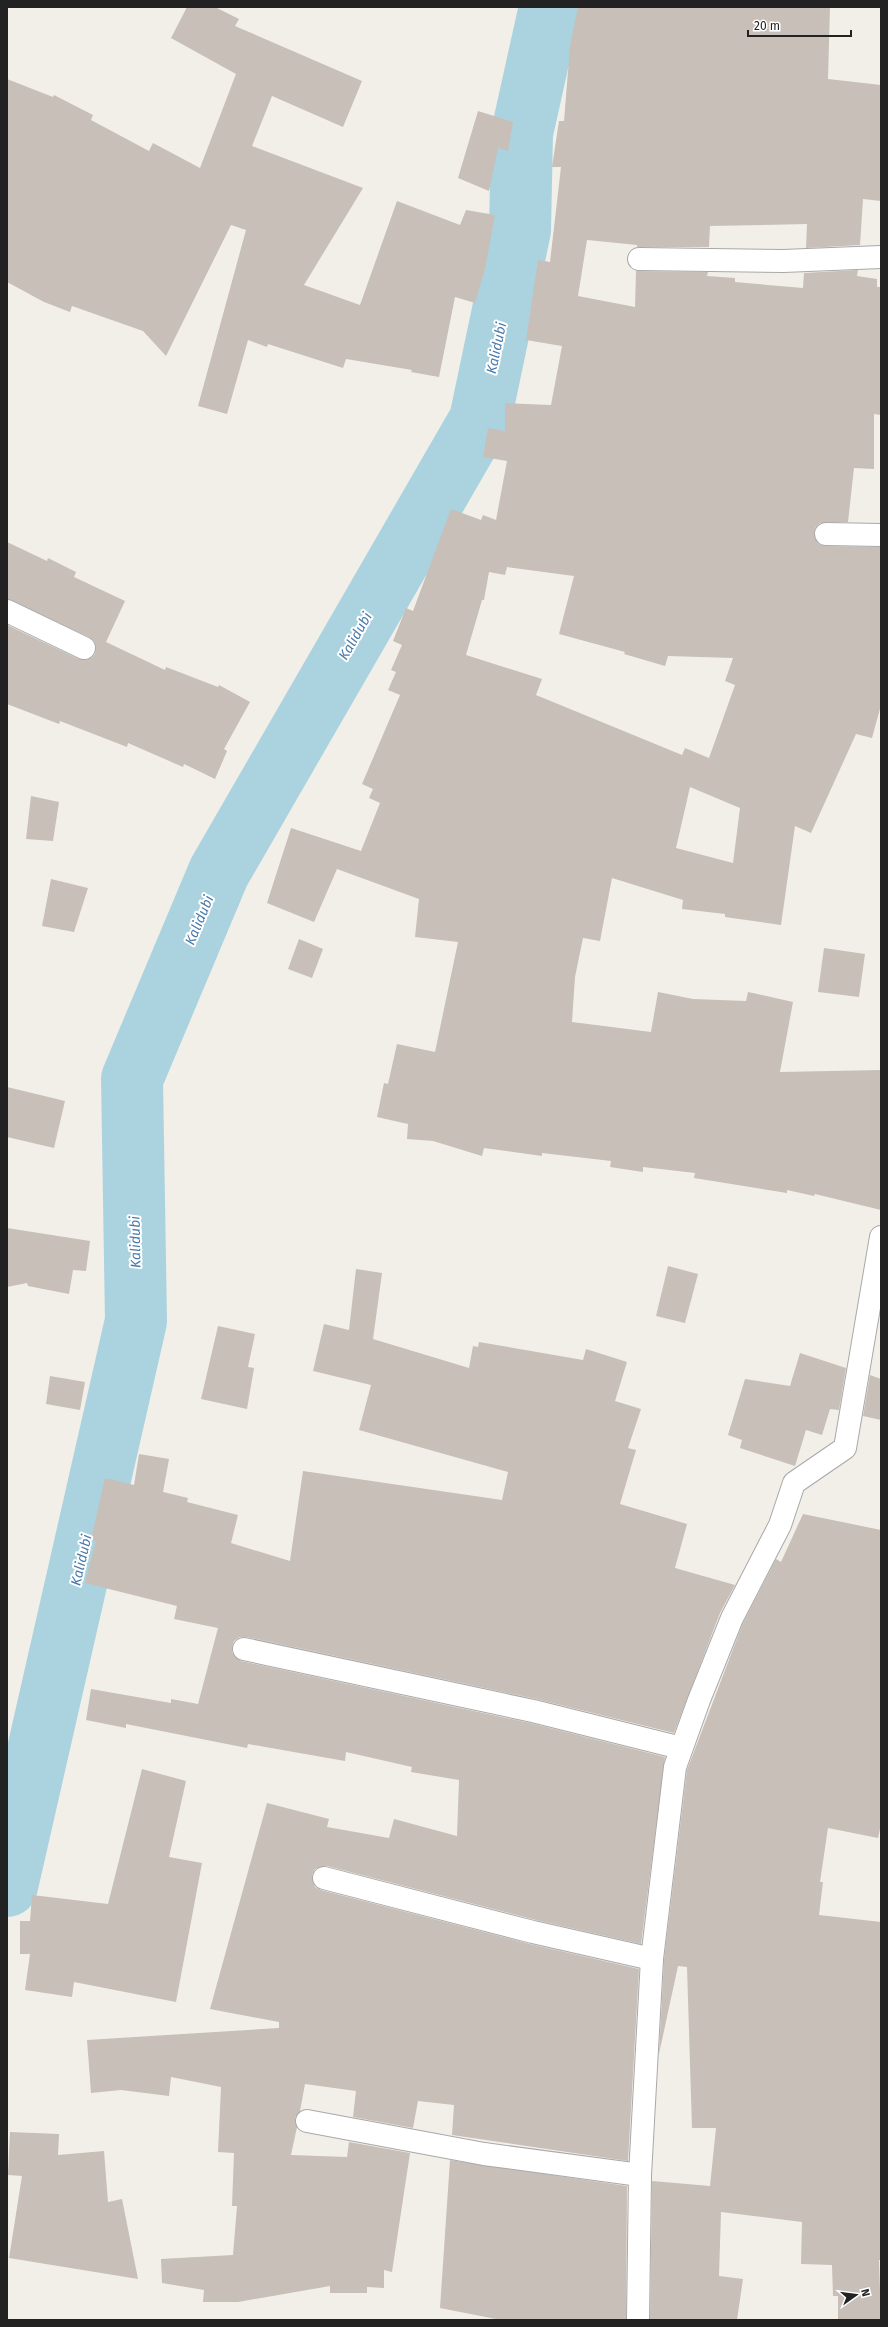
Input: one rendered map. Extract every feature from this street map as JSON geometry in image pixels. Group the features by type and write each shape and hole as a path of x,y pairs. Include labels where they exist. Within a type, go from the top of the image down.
{"street":[{"path":"639,259 783,261 881,257"},
{"path":"826,534 881,535"},
{"path":"7,611 84,648"},
{"path":"638,2320 640,2175 652,1960 675,1767 732,1618 780,1525 794,1483 845,1448 881,1237"},
{"path":"244,1649 533,1711 681,1748"},
{"path":"324,1878 533,1932 652,1960"},
{"path":"307,2120 484,2154 640,2175"}],"building":[{"path":"187,7 215,7 239,19 235,26 362,81 343,127 272,96 252,146 363,188 304,285 360,305 397,201 460,225 466,210 495,215 485,269 475,303 455,297 439,377 411,372 412,370 346,359 343,368 268,344 267,347 248,340 227,414 198,406 246,230 231,225 166,356 143,331 72,306 70,312 44,302 7,282 7,79 53,97 54,95 93,115 91,120 149,151 153,143 200,168 236,74 171,38"},
{"path":"578,7 830,7 828,79 881,85 881,201 863,199 860,245 806,248 807,224 710,226 709,247 637,247 637,245 587,240 578,296 635,307 636,271 708,272 707,276 735,278 735,282 803,288 804,273 858,270 857,276 877,279 877,287 881,287 881,415 874,414 874,469 854,468 848,522 820,523 815,528 814,534 819,544 825,546 881,547 881,705 872,738 856,734 811,833 795,826 781,925 725,917 725,914 682,909 683,900 612,878 600,941 583,938 575,977 572,1022 651,1032 658,992 693,999 746,1001 748,992 793,1002 780,1072 881,1070 881,1210 815,1194 814,1196 787,1190 787,1193 694,1178 695,1173 643,1167 643,1172 610,1167 611,1161 542,1153 542,1156 484,1148 482,1156 433,1141 407,1139 408,1124 377,1117 384,1083 388,1084 397,1044 435,1052 458,942 415,937 419,899 337,869 314,922 267,903 291,828 361,851 380,803 369,798 373,789 362,784 400,695 388,690 396,672 391,670 402,645 393,641 406,608 413,611 451,509 481,520 483,515 496,520 507,461 483,457 488,428 505,431 505,403 551,405 562,346 526,340 538,260 550,262 561,167 552,167 559,121 564,121 570,46","holes":["507,567 574,576 559,634 625,652 624,654 665,666 668,656 733,658 725,681 735,685 709,758 685,748 682,755 536,695 542,679 466,655 482,600 484,600 489,572 505,575","690,787 740,808 733,863 676,848"]},
{"path":"478,111 513,122 508,151 498,148 489,191 458,178"},
{"path":"7,542 47,561 48,558 76,572 74,577 125,601 106,642 165,670 166,667 218,687 219,685 250,702 224,749 227,751 215,779 184,764 183,767 128,743 127,747 60,721 59,724 7,704 7,625 79,659 91,658 95,654 96,647 94,641 89,637 7,599"},
{"path":"31,796 59,802 53,841 26,839"},
{"path":"51,879 88,888 74,932 42,926"},
{"path":"299,939 323,949 312,978 288,969"},
{"path":"824,948 865,954 859,997 818,992"},
{"path":"7,1087 65,1101 54,1148 7,1137"},
{"path":"7,1228 90,1241 86,1271 73,1270 69,1294 28,1286 27,1283 7,1287"},
{"path":"668,1266 698,1274 685,1323 656,1316"},
{"path":"356,1269 382,1273 373,1339 469,1368 473,1346 478,1347 479,1342 583,1360 586,1349 627,1362 615,1401 641,1409 628,1448 636,1450 620,1504 687,1524 675,1568 735,1585 720,1613 674,1733 536,1699 247,1637 240,1637 234,1641 232,1653 241,1661 530,1723 665,1757 641,1944 536,1920 327,1866 315,1869 312,1875 315,1887 321,1890 530,1944 639,1969 628,2161 452,2135 454,2105 418,2101 413,2128 353,2117 356,2091 305,2084 300,2111 295,2118 297,2127 291,2155 347,2157 349,2142 410,2153 392,2272 384,2270 384,2288 367,2287 367,2293 330,2293 330,2286 238,2302 203,2302 204,2290 162,2283 161,2259 233,2255 237,2206 232,2206 234,2153 218,2152 221,2087 171,2077 169,2096 121,2090 91,2093 87,2040 279,2028 279,2022 210,2009 267,1803 329,1819 327,1827 389,1838 394,1819 457,1836 459,1780 411,1772 412,1767 346,1752 345,1761 248,1744 247,1748 126,1724 126,1728 86,1720 91,1689 171,1703 171,1699 198,1704 218,1628 174,1619 177,1606 85,1583 96,1541 91,1540 105,1478 134,1485 139,1454 169,1459 163,1492 188,1498 187,1502 238,1515 231,1543 290,1561 303,1471 502,1500 508,1472 359,1430 371,1385 313,1371 324,1324 349,1330"},
{"path":"218,1326 255,1334 248,1367 254,1368 247,1409 201,1399"},
{"path":"800,1353 846,1368 839,1410 830,1409 822,1435 806,1430 795,1466 740,1448 742,1440 728,1435 745,1379 790,1386"},
{"path":"870,1375 881,1379 881,1420 863,1416"},
{"path":"50,1376 85,1382 80,1410 46,1404"},
{"path":"803,1514 881,1530 881,1824 878,1838 828,1828 820,1882 823,1882 819,1915 881,1922 881,2260 879,2260 881,2320 838,2320 838,2296 833,2296 832,2265 801,2264 802,2222 721,2212 719,2276 743,2279 737,2320 650,2320 652,2181 710,2186 716,2128 692,2128 687,1967 678,1966 659,2054 664,1960 687,1770 743,1623 776,1559 781,1562"},
{"path":"142,1769 186,1781 169,1857 202,1863 176,2002 74,1982 72,1997 25,1990 30,1954 20,1954 20,1921 30,1921 32,1895 108,1904"},
{"path":"10,2132 59,2134 58,2155 104,2151 108,2202 122,2199 138,2279 9,2258 22,2176 8,2175"},
{"path":"450,2160 627,2186 626,2320 501,2320 440,2308"}],"waterway":[{"name":"Kalidubi","path":"7,1886 136,1321 132,1079 219,872 480,420 520,230 522,133 550,7"}]}
